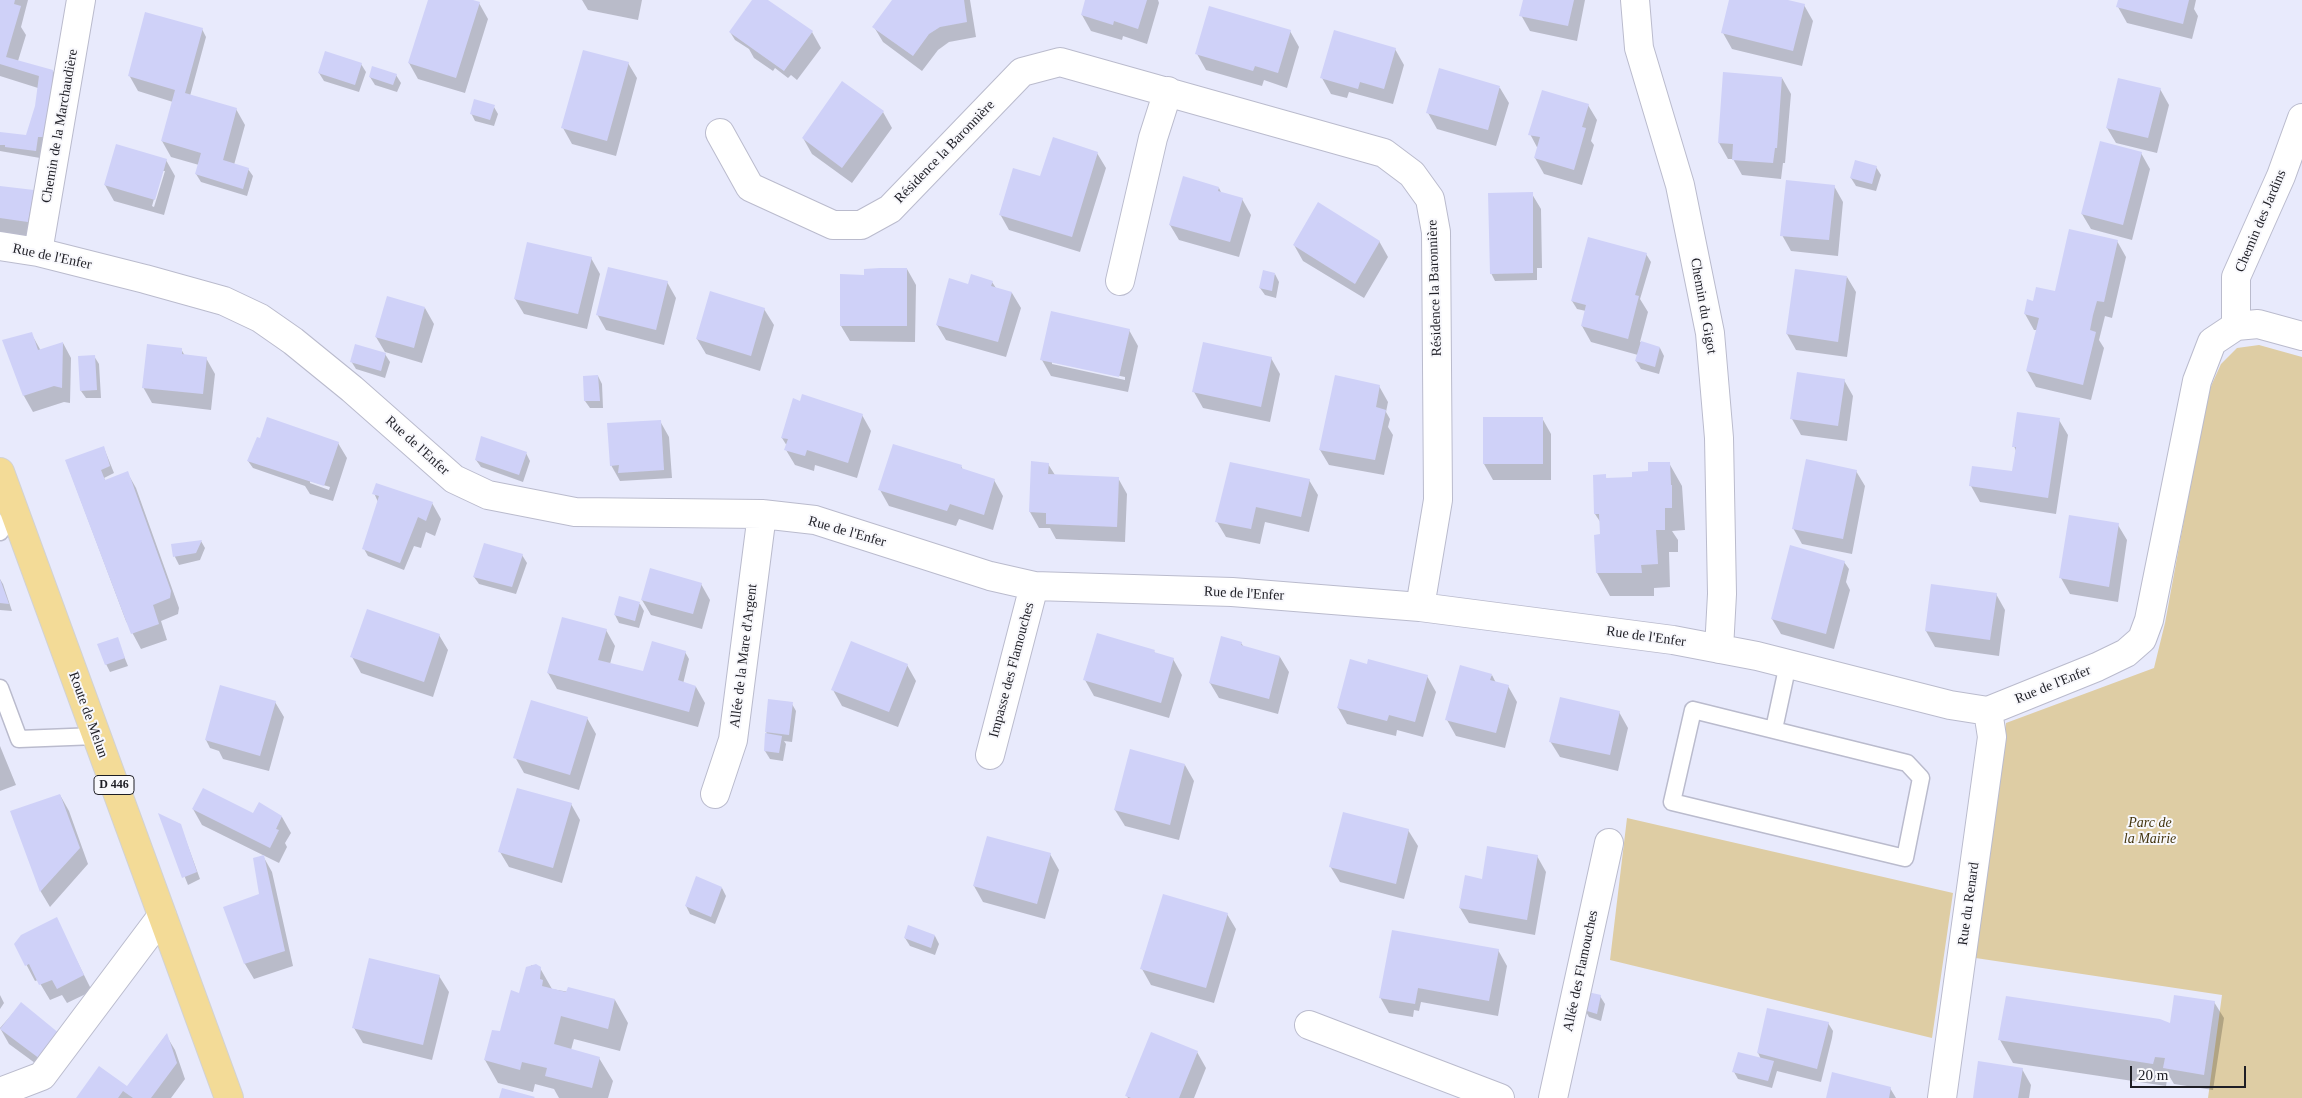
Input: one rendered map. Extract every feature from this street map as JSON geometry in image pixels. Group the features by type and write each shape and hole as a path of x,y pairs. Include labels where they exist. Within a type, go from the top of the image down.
{"main road":[{"name":"Route de Melun","path":"0,472 7,520 96,736 229,1098"}],"street":[{"name":"Chemin de la Marchaudière","path":"38,252 81,0"},
{"name":"Chemin du Gigot","path":"1635,0 1639,48 1680,185 1710,332 1719,438 1722,594 1719,648"},
{"name":"Résidence la Baronnière","path":"720,133 750,187 833,225 861,225 890,209 1022,72 1060,62 1384,153 1412,174 1430,198 1436,232 1438,500 1420,607"},
{"path":"1120,281 1153,138 1168,91"},
{"name":"Chemin des Jardins","path":"2236,326 2236,277 2281,176 2302,118"},
{"name":"Rue de l'Enfer","path":"0,246 38,252 224,301 260,318 293,340 352,388 454,479 488,495 575,512 762,514 815,520 990,576 1034,586 1232,592 1420,607 1674,640 1788,664 1950,705 1988,711 2126,653 2142,639 2149,620 2197,381 2212,342 2236,326"},
{"path":"2236,326 2258,324 2302,336"},
{"name":"Allée de la Mare d'Argent","path":"714,794 733,740 762,514"},
{"name":"Impasse des Flamouches","path":"990,755 1034,586"},
{"name":"Rue du Renard","path":"1942,1098 1992,737 1988,711"},
{"name":"Allée des Flamouches","path":"1553,1098 1609,843"},
{"path":"0,1092 42,1076 162,916"},
{"path":"1309,1024 1500,1098"}],"lane":[{"path":"1774,729 1788,664"},
{"path":"0,688 19,739 96,736"},
{"path":"1693,710 1774,729 1907,763 1920,778 1905,858 1672,802 1693,710"}],"green space":[{"name":"Parc de la Mairie","path":"2259,345 2302,357 2302,1098 2208,1098 2222,995 1969,957 2006,723 2154,668 2165,623 2207,395 2221,364 2237,348"},
{"path":"1627,818 1953,893 1932,1038 1610,960"}],"building":[{"path":"0,0 15,0 14,4 21,6 6,57 53,70 51,110 43,137 38,137 36,151 0,145 0,132 26,135 35,106 39,76 0,64"},
{"path":"428,0 473,0 480,2 456,78 408,63"},
{"path":"752,0 768,0 813,31 784,71 729,32"},
{"path":"892,0 964,0 967,22 940,27 929,34 913,56 872,27"},
{"path":"1085,0 1147,0 1138,29 1114,21 1113,25 1081,15"},
{"path":"1523,0 1574,0 1568,26 1519,16"},
{"path":"1729,0 1788,0 1805,4 1793,51 1721,33"},
{"path":"2118,0 2189,0 2183,24 2116,7"},
{"path":"1209,6 1291,30 1278,73 1255,66 1253,71 1195,54"},
{"path":"145,12 203,28 185,93 237,108 223,160 249,168 243,189 195,174 201,153 161,141 175,90 128,76"},
{"path":"1334,30 1396,48 1384,89 1360,82 1358,89 1320,78"},
{"path":"583,50 629,62 607,141 561,128"},
{"path":"325,51 362,63 355,85 318,73"},
{"path":"372,66 397,74 393,85 369,77"},
{"path":"1439,68 1500,86 1488,130 1426,113"},
{"path":"1723,72 1782,77 1777,148 1775,148 1773,163 1732,160 1733,144 1718,143"},
{"path":"2118,78 2161,88 2148,138 2106,128"},
{"path":"842,81 884,111 842,168 802,138"},
{"path":"1542,90 1589,104 1582,127 1586,128 1574,170 1534,158 1540,137 1528,135"},
{"path":"474,99 495,105 490,120 470,114"},
{"path":"1053,137 1098,152 1072,237 999,215 1013,168 1040,176"},
{"path":"2100,141 2142,152 2123,225 2081,214"},
{"path":"116,144 167,159 155,200 104,185"},
{"path":"1855,160 1877,166 1872,184 1850,178"},
{"path":"1183,176 1219,187 1218,191 1243,198 1230,242 1169,225"},
{"path":"1786,180 1835,185 1829,240 1780,236"},
{"path":"0,186 34,190 28,222 0,218"},
{"path":"1533,192 1533,273 1490,274 1488,193"},
{"path":"1318,202 1380,241 1355,284 1293,245"},
{"path":"2069,229 2118,240 2104,302 2097,301 2093,315 2090,330 2096,332 2083,385 2026,371 2039,318 2024,314 2027,299 2033,301 2036,287 2055,291"},
{"path":"1588,237 1647,253 1635,295 1639,296 1628,339 1581,326 1586,305 1571,301"},
{"path":"527,242 592,257 578,314 514,299"},
{"path":"608,267 668,281 656,330 596,315"},
{"path":"907,268 907,326 840,326 840,274 864,275 864,269"},
{"path":"1795,269 1847,276 1838,342 1786,334"},
{"path":"1263,270 1275,273 1272,291 1259,288"},
{"path":"971,274 993,281 991,286 1012,292 998,342 936,325 949,278 968,284"},
{"path":"710,291 765,308 751,356 696,339"},
{"path":"387,296 425,307 414,348 375,337"},
{"path":"1051,311 1130,329 1119,377 1040,360"},
{"path":"32,332 38,350 63,342 62,388 54,386 23,396 2,340"},
{"path":"1641,341 1660,347 1655,367 1635,361"},
{"path":"1203,342 1272,357 1261,407 1192,392"},
{"path":"147,344 182,348 182,354 207,357 203,394 142,388"},
{"path":"355,344 386,353 381,371 350,362"},
{"path":"95,355 97,390 80,391 78,356"},
{"path":"1797,372 1845,379 1838,426 1790,419"},
{"path":"598,375 600,401 584,401 583,376"},
{"path":"1335,375 1380,385 1376,407 1386,410 1375,460 1319,450"},
{"path":"802,394 863,414 848,463 807,450 805,456 784,450 788,439 781,438 793,398 800,401"},
{"path":"2017,412 2060,418 2048,498 1969,486 1972,466 2012,471 2016,447 2012,447"},
{"path":"267,417 339,442 324,486 247,461 257,437 260,438"},
{"path":"1483,417 1543,417 1543,464 1483,464"},
{"path":"661,420 664,470 618,473 619,465 610,466 607,423"},
{"path":"481,436 527,452 519,475 475,460"},
{"path":"893,444 962,465 961,468 995,479 984,515 950,504 947,511 878,490"},
{"path":"104,446 110,466 101,470 105,480 128,471 171,591 170,598 153,605 159,624 131,634 65,460"},
{"path":"1806,459 1857,470 1843,539 1792,529"},
{"path":"1031,461 1049,463 1048,474 1119,477 1117,527 1046,524 1046,513 1029,512"},
{"path":"1230,462 1310,479 1301,517 1256,507 1251,529 1215,522"},
{"path":"1648,462 1670,462 1672,508 1665,508 1665,530 1656,530 1658,564 1641,565 1642,573 1596,573 1594,535 1600,534 1599,514 1594,514 1593,475 1606,474 1606,478 1632,477 1632,472 1648,471"},
{"path":"376,483 433,502 426,521 418,517 400,563 362,549 379,496 372,494"},
{"path":"2069,515 2119,523 2109,587 2059,578"},
{"path":"202,540 196,553 173,557 171,544"},
{"path":"484,543 523,554 512,587 473,577"},
{"path":"1790,545 1845,561 1826,634 1771,619"},
{"path":"650,568 702,583 693,614 641,600"},
{"path":"0,579 9,604 0,603"},
{"path":"1931,584 1997,593 1990,640 1925,631"},
{"path":"619,596 640,602 635,621 614,615"},
{"path":"367,609 440,634 424,682 350,657"},
{"path":"562,617 607,629 598,660 643,671 652,641 686,651 678,680 696,686 689,712 547,673"},
{"path":"1097,633 1155,650 1154,652 1174,658 1161,703 1083,680"},
{"path":"1221,636 1242,642 1241,645 1280,656 1269,699 1209,683"},
{"path":"118,637 125,658 105,665 97,644"},
{"path":"851,641 908,664 889,712 831,690"},
{"path":"1350,659 1367,664 1368,659 1428,675 1415,722 1389,715 1387,721 1337,708"},
{"path":"1460,665 1492,674 1490,680 1509,685 1496,733 1445,720"},
{"path":"220,685 276,701 260,756 205,740"},
{"path":"1560,697 1620,711 1610,755 1549,742"},
{"path":"768,699 793,702 789,735 765,732"},
{"path":"531,700 588,717 570,775 513,758"},
{"path":"765,733 782,736 779,753 764,751"},
{"path":"1130,749 1185,764 1170,825 1114,810"},
{"path":"203,788 253,813 259,802 282,816 276,829 279,830 270,848 192,809"},
{"path":"517,788 572,803 553,868 498,852"},
{"path":"60,794 80,848 40,892 10,811"},
{"path":"1343,812 1409,829 1396,884 1329,867"},
{"path":"158,813 181,824 197,872 182,878"},
{"path":"987,836 1051,853 1037,904 973,886"},
{"path":"1487,846 1538,855 1527,920 1459,908 1465,875 1482,879"},
{"path":"264,855 285,951 244,964 223,907 259,894 253,858"},
{"path":"696,876 722,887 711,917 685,906"},
{"path":"1163,894 1228,913 1206,988 1140,969"},
{"path":"57,917 84,975 57,989 52,980 39,985 29,964 25,966 14,944 21,935"},
{"path":"908,925 935,935 931,948 904,938"},
{"path":"1392,930 1499,949 1489,1001 1418,988 1415,1004 1379,998"},
{"path":"369,958 440,975 423,1045 352,1028"},
{"path":"536,964 541,967 540,979 543,980 542,986 566,992 568,987 615,999 608,1029 561,1016 554,1044 600,1057 592,1088 545,1076 547,1068 522,1062 520,1070 484,1060 492,1030 500,1031 511,990 519,993 526,967"},
{"path":"1588,992 1601,995 1597,1014 1584,1010"},
{"path":"2174,995 2215,1001 2204,1075 2163,1068 2165,1058 2155,1057 2153,1064 1998,1040 2006,996 2160,1019 2170,1023"},
{"path":"21,1002 60,1034 40,1059 0,1029"},
{"path":"1767,1008 1829,1022 1817,1069 1757,1053"},
{"path":"1151,1032 1198,1051 1179,1098 1131,1098 1125,1096"},
{"path":"167,1033 177,1063 151,1098 133,1098 123,1091 118,1098 76,1098 99,1066 127,1086"},
{"path":"1738,1052 1774,1061 1768,1081 1732,1072"},
{"path":"1978,1061 2023,1068 2018,1098 1973,1098"},
{"path":"1832,1072 1891,1087 1889,1098 1826,1098"},
{"path":"502,1088 535,1097 499,1098"}]}
